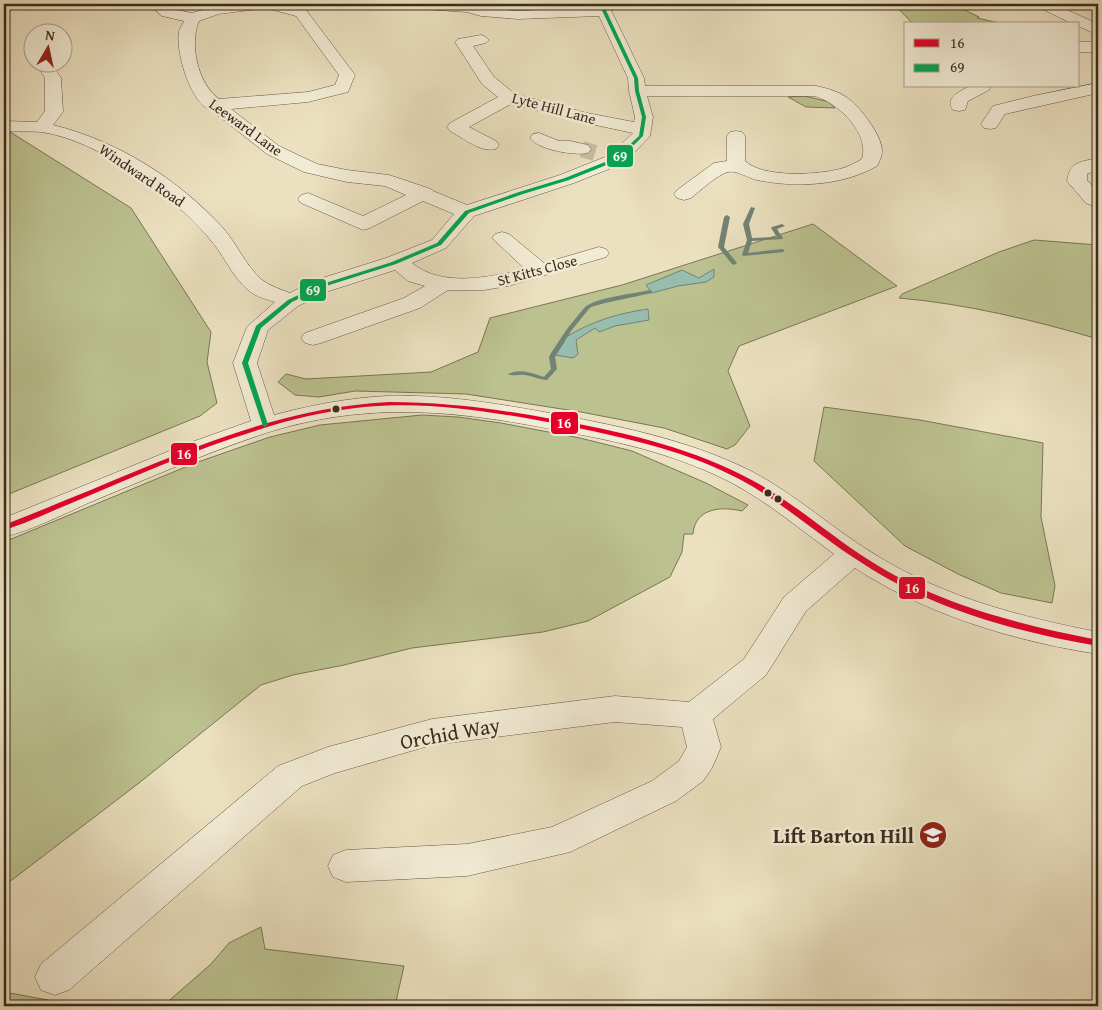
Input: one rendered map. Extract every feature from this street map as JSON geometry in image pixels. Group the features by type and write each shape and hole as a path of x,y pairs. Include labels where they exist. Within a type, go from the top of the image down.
{"street":[{"path":"156,4 167,13 193,18 217,10 266,4 301,13 347,74 349,90 308,97 212,105"},
{"path":"265,425 245,363 258,327 290,301 321,286 398,262 439,244 466,212 520,192 567,179 617,159 640,136 644,117 637,91 636,78 603,7 518,15 408,4"},
{"path":"1043,4 1098,30"},
{"name":"Leeward Lane","path":"193,18 187,31 186,42 192,73 205,97 212,105 273,150 311,168 347,176 390,181 466,212"},
{"name":"Lyte Hill Lane","path":"481,40 456,42 488,80 509,98 586,118 642,129"},
{"path":"1080,48 1098,47"},
{"path":"42,127 54,112 54,72"},
{"path":"637,91 740,85 816,91 841,100 864,128 870,139 873,152 870,162 858,170 839,175 805,178 785,177 746,171 738,165 735,160 736,136"},
{"path":"959,106 959,99 979,88"},
{"path":"990,124 998,110 1098,88"},
{"path":"490,145 456,127 509,98"},
{"name":"Windward Road","path":"4,126 42,127 60,130 99,144 179,197 216,234 256,285 290,301"},
{"path":"539,138 556,146 570,146 617,159"},
{"path":"1098,164 1084,166 1078,172 1077,181 1098,202"},
{"path":"684,194 721,167 738,165"},
{"path":"344,235 424,194"},
{"path":"308,199 363,224"},
{"path":"502,238 540,271"},
{"name":"St Kitts Close","path":"398,262 415,275 443,284 482,283 505,280 599,253"},
{"path":"313,338 412,303 443,284"},
{"path":"349,304 366,320"},
{"path":"4,528 208,444 265,425 328,410 364,405 438,404 516,414 641,439 692,455 742,478 771,495 853,554 904,585 963,609 1053,635 1098,643"},
{"path":"346,866 467,860 557,841 664,791 691,771 700,758 704,747 695,715 755,667 795,604 853,554"},
{"name":"Orchid Way","path":"55,977 290,776 328,761 432,732 615,710 695,715"}],"green space":[{"path":"894,4 952,4 979,17 977,18 995,22 911,22"},
{"path":"804,96 830,102 835,108 806,107 788,97"},
{"path":"7,130 131,208 211,332 207,362 217,403 200,416 4,496 4,131"},
{"path":"813,224 897,286 739,346 728,371 750,426 735,445 727,449 664,428 581,412 466,394 355,391 319,397 295,395 278,382 286,374 306,379 431,372 478,352 490,318 622,285"},
{"path":"1034,240 1098,245 1098,339 1000,314 950,304 899,298 902,294 999,252"},
{"path":"824,407 920,420 1043,443 1041,517 1055,586 1052,603 1001,593 958,574 905,546 814,461"},
{"path":"422,415 458,417 501,423 580,438 632,451 706,483 748,505 742,511 718,509 704,514 695,525 693,534 684,534 682,552 670,577 588,621 543,632 412,648 344,665 293,675 261,685 139,783 4,886 4,542 195,463 270,437 320,425"},
{"path":"261,927 265,949 404,966 395,1006 163,1006 211,964 229,943"},
{"path":"4,992 48,1000 53,1006 4,1006"}],"shaded area":[{"path":"714,269 714,277 706,282 678,286 652,293 646,285 682,270 699,278"},
{"path":"648,309 649,320 615,326 599,332 595,328 576,340 578,354 573,358 555,355 564,342 564,338 585,327 625,313"}],"waterway":[{"path":"750,240 746,224 753,208"},
{"path":"727,217 721,247 734,263"},
{"path":"750,240 780,238 774,228 782,226"},
{"path":"745,255 750,240"},
{"path":"746,255 782,251"},
{"path":"511,374 526,373 545,379 554,369 552,357 554,353 569,330 589,306 650,292"}],"tunnel":[{"path":"582,149 595,153"}],"transit line":[{"name":"69","path":"265,425 245,363 258,327 290,301 321,286 394,263 439,244 467,212 567,179 617,159 641,136 644,117 637,91 636,78 601,4"},
{"name":"16","path":"4,528 198,449 279,421 307,414 364,405 414,404 463,407 608,432 676,450 698,458 758,486 867,563 921,592 949,604 1008,623 1098,643"}],"place":[{"name":"Lift Barton Hill","path":"933,835"}]}
